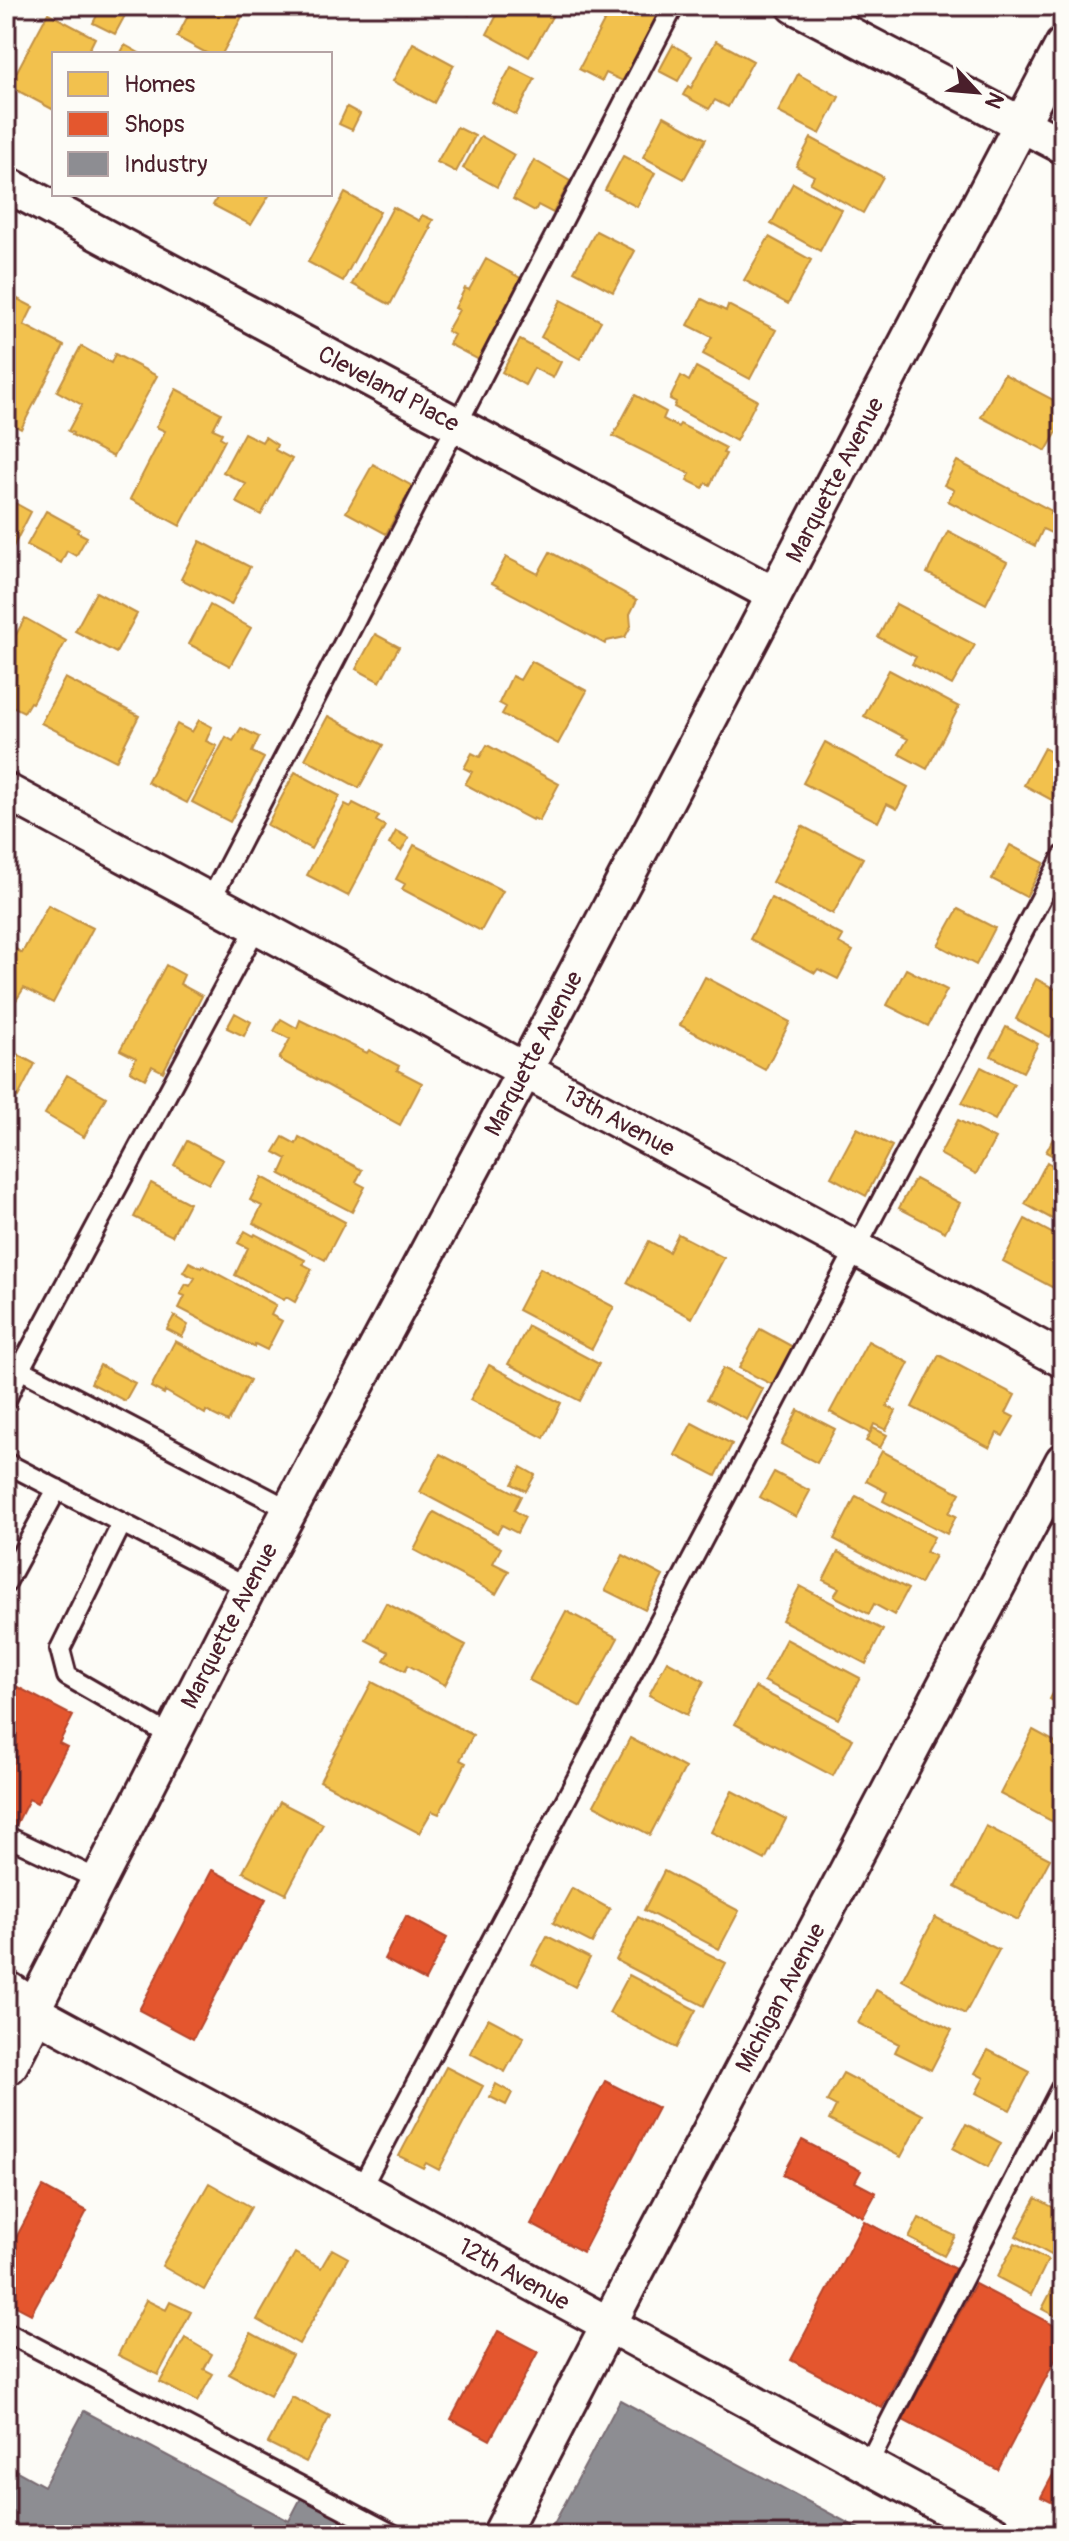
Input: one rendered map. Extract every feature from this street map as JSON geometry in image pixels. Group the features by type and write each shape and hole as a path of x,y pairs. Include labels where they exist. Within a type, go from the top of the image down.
{"main road":[{"name":"Marquette Avenue","path":"6,2062 19,2003"}],"street":[{"path":"795,6 1063,146"},
{"name":"Marquette Avenue","path":"19,2003 99,1880 248,1588 525,1070 1063,45"},
{"name":"Cleveland Place","path":"6,184 773,594"},
{"name":"13th Avenue","path":"6,791 1063,1360"},
{"name":"Michigan Avenue","path":"500,2535 1063,1461"},
{"name":"12th Avenue","path":"19,2003 996,2535"}],"lane":[{"path":"210,901 674,6"},
{"path":"360,2190 1063,856"},
{"path":"6,1400 257,926"},
{"path":"20,1369 290,1510"},
{"path":"6,1463 248,1588"},
{"path":"6,1583 57,1489"},
{"path":"122,1523 60,1649 67,1676 173,1737"},
{"path":"6,1836 99,1880"},
{"path":"868,2464 1063,2084"},
{"path":"6,2332 394,2535"}],"building: Homes":[{"path":"102,6 130,6 115,34 93,23"},
{"path":"193,6 237,6 245,11 223,52 204,52 177,37"},
{"path":"451,6 474,6 469,15"},
{"path":"498,6 558,6 529,57 487,34 498,13 495,11"},
{"path":"612,6 641,6 660,16 625,82 606,73 602,81 579,69"},
{"path":"48,13 95,38 88,52 52,52 52,109 9,86"},
{"path":"716,41 753,61 728,107 715,100 709,109 683,95 688,86 691,88"},
{"path":"413,43 454,65 434,103 393,81"},
{"path":"125,45 137,52 121,52"},
{"path":"673,45 692,56 678,81 659,71"},
{"path":"511,67 535,79 516,115 492,102"},
{"path":"798,74 839,97 820,134 778,112"},
{"path":"347,107 360,114 352,130 339,124"},
{"path":"664,116 706,139 684,179 643,157"},
{"path":"457,127 475,136 456,172 437,162"},
{"path":"481,136 514,155 497,187 463,168"},
{"path":"811,138 883,177 863,213 810,183 814,176 796,166"},
{"path":"623,156 655,173 637,207 605,190"},
{"path":"534,160 570,181 553,213 538,205 535,211 513,199"},
{"path":"793,183 842,210 820,251 771,224"},
{"path":"345,193 380,212 343,281 308,262"},
{"path":"218,196 269,196 251,225 213,205"},
{"path":"393,207 419,221 422,215 433,220 390,305 352,284"},
{"path":"596,231 635,251 613,292 574,271"},
{"path":"769,237 811,260 788,304 744,280"},
{"path":"486,259 522,279 479,360 449,344 454,335 447,331 459,310 455,308 465,288 469,290"},
{"path":"6,293 33,307 24,325 64,346 21,429 6,421"},
{"path":"702,299 726,311 728,305 776,330 750,379 703,354 712,337 688,325"},
{"path":"561,300 601,321 580,359 541,337"},
{"path":"520,340 561,362 553,378 534,368 525,385 502,372"},
{"path":"81,346 111,363 115,354 157,376 113,457 68,431 82,405 57,391"},
{"path":"696,367 757,400 736,441 674,407 676,402 670,399 681,376 689,381"},
{"path":"1004,374 1055,401 1059,396 1063,398 1063,432 1058,430 1046,451 981,417"},
{"path":"176,389 221,413 213,429 222,433 220,437 225,440 180,526 130,499 165,431 156,427"},
{"path":"635,395 666,412 663,419 678,427 680,424 726,448 710,485 706,483 703,488 687,480 690,474 613,436"},
{"path":"244,433 262,442 265,437 277,445 275,450 292,459 261,515 236,502 246,484 223,472"},
{"path":"957,461 1052,511 1050,514 1058,519 1051,533 1043,529 1035,546 948,501 954,490 944,485"},
{"path":"373,464 412,486 386,534 346,512"},
{"path":"6,498 31,512 11,551 6,548"},
{"path":"46,511 79,529 77,532 87,537 76,556 67,551 61,563 27,545"},
{"path":"948,531 1007,562 986,604 927,573"},
{"path":"200,541 250,567 231,605 181,579"},
{"path":"550,552 637,600 625,637 605,644 492,583 506,557 538,574"},
{"path":"96,592 137,614 116,653 75,631"},
{"path":"896,604 975,645 952,685 912,664 916,657 878,637"},
{"path":"210,605 251,628 230,666 189,644"},
{"path":"25,618 66,641 24,712 6,703 6,647"},
{"path":"375,634 399,647 380,682 356,669"},
{"path":"531,661 587,691 558,744 502,714 506,707 499,703 512,676 520,680"},
{"path":"889,670 959,707 927,769 899,754 908,739 864,716"},
{"path":"65,678 139,716 116,761 41,723"},
{"path":"328,716 383,745 359,788 305,759"},
{"path":"199,720 212,727 206,741 217,746 187,803 147,782 177,724 192,732"},
{"path":"241,728 259,737 252,752 264,758 230,822 192,802 226,737 233,741"},
{"path":"825,742 908,787 897,809 887,804 878,822 803,783"},
{"path":"487,745 559,784 539,821 465,784 472,772 464,768 472,753 480,757"},
{"path":"1044,748 1063,759 1063,806 1024,785"},
{"path":"295,772 340,796 311,849 267,825"},
{"path":"353,803 379,816 376,821 385,826 348,896 307,875 345,804 351,807"},
{"path":"802,826 863,858 833,914 772,882"},
{"path":"396,831 409,838 401,851 389,844"},
{"path":"414,845 503,891 481,931 402,889 405,884 396,879"},
{"path":"1010,845 1044,863 1026,897 992,879"},
{"path":"771,898 843,936 839,943 853,951 838,979 818,969 815,973 750,939"},
{"path":"48,905 93,928 53,1003 24,988 15,1002 6,997 6,985 13,969 6,963 14,948 22,953"},
{"path":"958,909 995,928 976,965 938,945"},
{"path":"166,965 184,975 180,984 202,996 163,1072 152,1066 145,1079 130,1071 136,1058 120,1050"},
{"path":"906,969 947,990 928,1026 887,1005"},
{"path":"705,977 790,1022 765,1070 680,1025"},
{"path":"1036,979 1063,993 1063,1014 1050,1037 1016,1019"},
{"path":"235,1013 251,1022 244,1036 227,1028"},
{"path":"281,1019 297,1028 300,1020 367,1053 369,1050 422,1083 400,1125 279,1059 290,1039 274,1031"},
{"path":"1006,1027 1038,1044 1023,1072 991,1056"},
{"path":"6,1048 35,1064 18,1097 6,1091"},
{"path":"981,1067 1014,1084 995,1120 962,1103"},
{"path":"67,1075 106,1097 84,1137 45,1114"},
{"path":"1063,1119 1063,1161 1046,1152"},
{"path":"958,1120 995,1139 976,1174 940,1154"},
{"path":"857,1128 892,1146 866,1196 831,1177"},
{"path":"283,1137 296,1144 299,1137 362,1170 356,1182 365,1187 352,1212 280,1174 287,1159 274,1152"},
{"path":"187,1141 223,1160 209,1184 174,1165"},
{"path":"1047,1162 1063,1171 1063,1225 1025,1204"},
{"path":"262,1177 345,1222 325,1260 253,1223 262,1206 250,1200"},
{"path":"915,1179 960,1203 945,1232 899,1208"},
{"path":"151,1183 189,1203 172,1236 134,1217"},
{"path":"1025,1219 1063,1239 1063,1293 1003,1261"},
{"path":"245,1231 305,1260 303,1264 312,1269 295,1302 286,1297 284,1300 235,1275 248,1248 238,1243"},
{"path":"678,1234 724,1258 692,1318 627,1283 649,1241 669,1252"},
{"path":"189,1262 201,1268 203,1266 276,1305 271,1315 282,1321 267,1350 255,1344 254,1347 179,1308 185,1296 180,1294 186,1284 190,1286 195,1278 183,1272"},
{"path":"540,1268 614,1307 592,1349 518,1310"},
{"path":"174,1316 188,1325 182,1337 167,1329"},
{"path":"528,1326 599,1364 580,1401 508,1364"},
{"path":"760,1329 793,1347 773,1385 739,1368"},
{"path":"175,1341 250,1380 228,1422 151,1387"},
{"path":"868,1341 909,1363 887,1406 896,1411 886,1430 874,1424 870,1433 830,1412"},
{"path":"6,1350 15,1355 6,1372"},
{"path":"939,1355 1015,1395 1006,1413 1014,1417 1003,1436 997,1433 990,1448 912,1407"},
{"path":"100,1365 135,1383 125,1401 91,1383"},
{"path":"489,1365 561,1403 544,1438 470,1400"},
{"path":"723,1368 763,1389 747,1420 707,1399"},
{"path":"798,1410 835,1429 817,1463 781,1444"},
{"path":"692,1423 732,1444 716,1476 675,1455"},
{"path":"873,1428 887,1435 880,1448 866,1441"},
{"path":"882,1451 960,1493 949,1513 956,1516 947,1534 883,1501 887,1492 866,1481"},
{"path":"440,1454 521,1496 514,1510 525,1517 517,1533 502,1525 497,1533 420,1492"},
{"path":"521,1467 535,1475 526,1491 512,1484"},
{"path":"774,1472 810,1491 796,1517 760,1497"},
{"path":"856,1496 934,1537 926,1552 935,1556 920,1584 834,1539"},
{"path":"434,1512 501,1548 493,1563 509,1571 496,1594 414,1550"},
{"path":"838,1552 908,1589 894,1615 874,1604 869,1614 834,1596 839,1588 823,1580"},
{"path":"623,1555 663,1576 645,1610 605,1590"},
{"path":"800,1586 883,1630 866,1664 782,1620"},
{"path":"386,1603 466,1645 445,1685 408,1665 405,1671 384,1660 389,1652 366,1640"},
{"path":"566,1611 618,1638 581,1707 529,1680"},
{"path":"786,1639 860,1678 838,1719 764,1681"},
{"path":"667,1661 704,1681 687,1715 649,1695"},
{"path":"1063,1674 1063,1706 1050,1699"},
{"path":"372,1682 473,1735 460,1760 466,1763 439,1814 432,1811 419,1833 320,1781"},
{"path":"755,1687 853,1739 833,1776 735,1724"},
{"path":"1033,1730 1063,1746 1063,1827 1000,1794"},
{"path":"630,1738 685,1768 650,1835 594,1805"},
{"path":"732,1791 786,1819 765,1860 711,1832"},
{"path":"280,1802 323,1824 286,1894 243,1872"},
{"path":"986,1826 1050,1859 1018,1920 955,1887"},
{"path":"664,1871 739,1911 719,1949 644,1910"},
{"path":"572,1888 610,1909 592,1943 553,1923"},
{"path":"638,1917 726,1963 704,2006 616,1960"},
{"path":"935,1917 999,1950 965,2014 902,1980"},
{"path":"547,1936 590,1958 575,1987 532,1964"},
{"path":"629,1975 696,2010 676,2048 609,2013"},
{"path":"876,1990 952,2030 931,2070 895,2052 899,2044 858,2023"},
{"path":"488,2018 524,2037 505,2072 470,2053"},
{"path":"988,2050 1030,2072 1010,2110 976,2093 984,2078 975,2073"},
{"path":"446,2067 483,2086 439,2170 426,2163 423,2168 399,2156"},
{"path":"843,2073 923,2115 901,2157 829,2120 836,2106 827,2101"},
{"path":"496,2084 512,2093 506,2105 490,2097"},
{"path":"966,2124 1001,2143 988,2167 953,2148"},
{"path":"1063,2149 1063,2176 1052,2170"},
{"path":"209,2183 251,2207 204,2290 162,2266"},
{"path":"1036,2198 1063,2213 1063,2236 1053,2256 1016,2236"},
{"path":"919,2218 955,2236 944,2256 909,2238"},
{"path":"1015,2243 1048,2260 1031,2295 997,2277"},
{"path":"332,2249 348,2258 299,2344 257,2320 295,2253 321,2268"},
{"path":"1055,2284 1063,2289 1063,2320 1042,2309"},
{"path":"146,2300 166,2310 170,2302 191,2312 158,2375 118,2355"},
{"path":"251,2333 292,2355 270,2396 229,2374"},
{"path":"185,2338 212,2354 204,2369 213,2374 197,2402 160,2382"},
{"path":"292,2397 330,2416 306,2462 268,2443"}],"building: Shops":[{"path":"6,1681 73,1716 59,1743 67,1747 37,1803 29,1799 15,1827 6,1822"},
{"path":"212,1870 266,1899 193,2039 139,2010"},
{"path":"406,1916 447,1938 425,1981 384,1959"},
{"path":"605,2081 658,2108 583,2252 531,2224"},
{"path":"802,2140 861,2171 855,2182 876,2193 863,2217 783,2175"},
{"path":"43,2187 87,2211 31,2314 6,2301 6,2246 10,2249"},
{"path":"864,2221 955,2269 882,2408 791,2360"},
{"path":"975,2284 1063,2330 1063,2345 998,2470 903,2420"},
{"path":"498,2331 538,2352 490,2440 451,2419"},
{"path":"1063,2456 1063,2508 1041,2497"}],"building: Industry":[{"path":"620,2400 870,2535 548,2535"},
{"path":"84,2411 289,2521 302,2496 375,2535 6,2535 6,2465 44,2486"}]}
